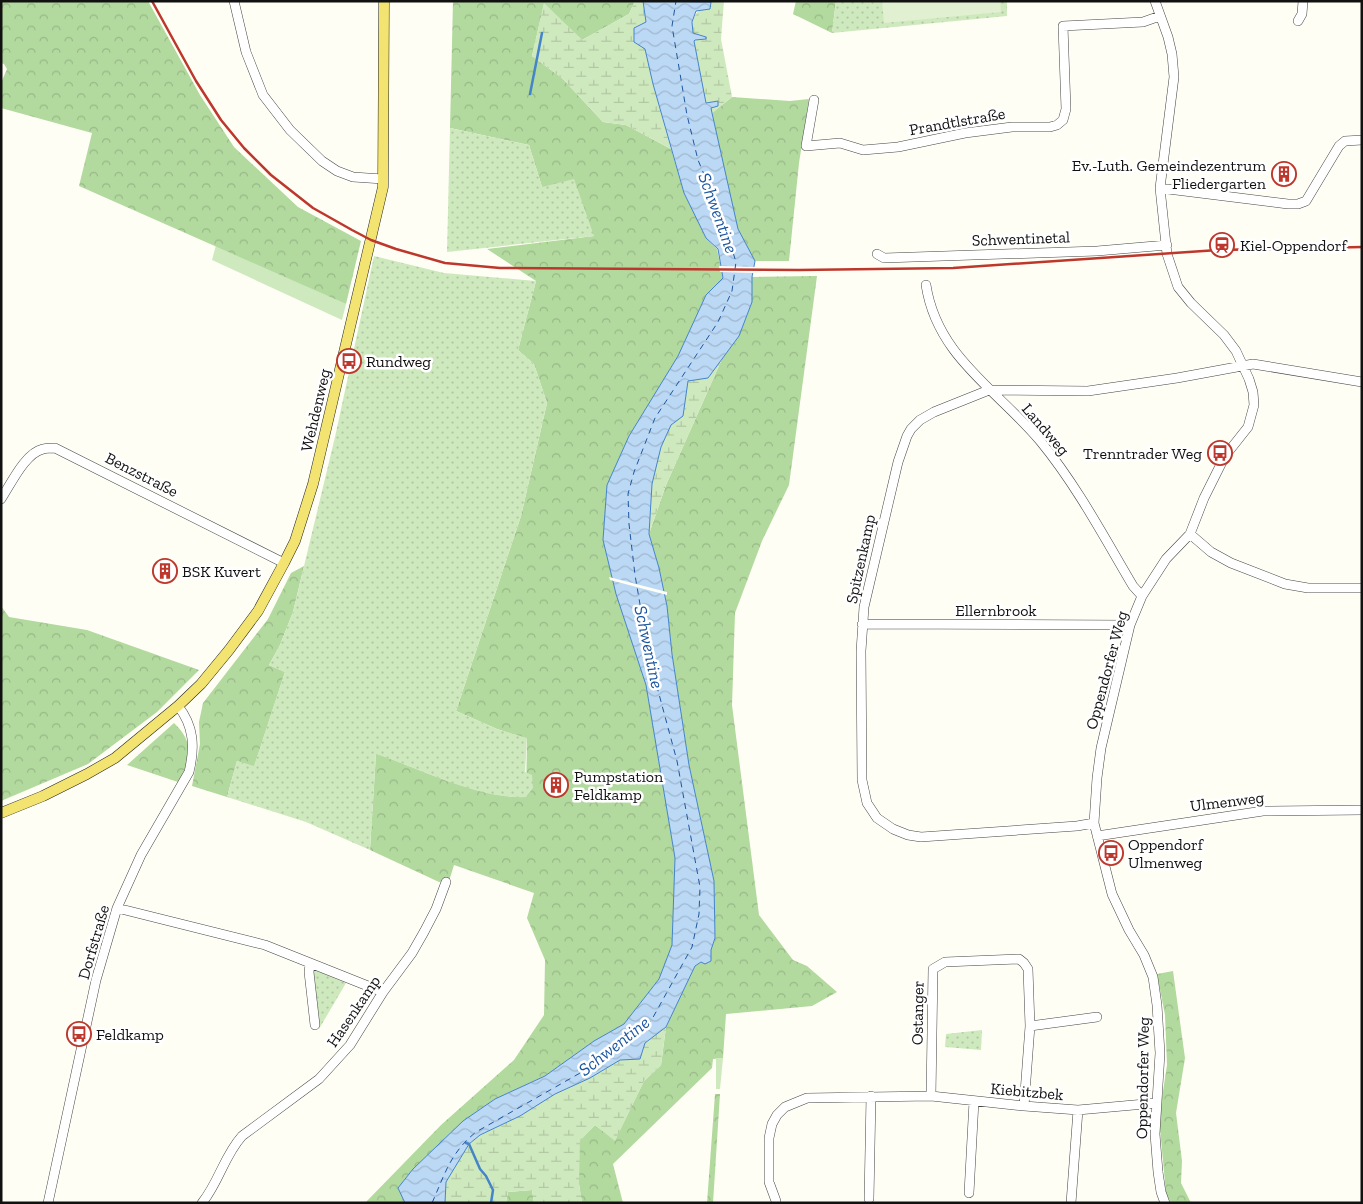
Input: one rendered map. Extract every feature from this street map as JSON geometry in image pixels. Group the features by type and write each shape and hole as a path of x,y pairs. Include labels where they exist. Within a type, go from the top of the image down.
{"main road":[{"name":"Wehdenweg","path":"1,813 43,796 115,758 178,706 201,684 258,611 295,542 313,484 376,221 383,178 384,1"}],"street":[{"path":"234,1 246,52 263,95 290,130 322,161 337,171 353,177 383,178"},
{"name":"Oppendorfer Weg","path":"1155,1 1168,38 1172,54 1174,77 1160,190 1166,245 1173,275 1178,287 1191,303 1224,335 1244,366 1253,392 1254,405 1252,416 1244,434 1225,456 1208,489 1190,534 1166,559 1142,596 1130,625 1101,748 1094,823 1112,894 1129,930 1144,955 1152,977 1160,1031 1155,1134 1158,1172 1165,1203"},
{"path":"1298,21 1302,14 1303,1"},
{"name":"Prandtlstraße","path":"814,100 806,146 840,143 863,150 898,147 965,133 1012,127 1050,127 1063,120 1066,109 1063,26 1143,22 1160,16"},
{"path":"1160,190 1298,204 1306,201 1339,146 1345,141 1362,140"},
{"name":"Schwentinetal","path":"876,254 884,258 1097,251 1166,245"},
{"name":"Landweg","path":"926,285 928,300 934,318 953,349 989,390 1025,424 1056,462 1093,517 1133,586 1142,596"},
{"path":"1244,366 1253,364 1362,382"},
{"name":"Spitzenkamp","path":"1094,823 1076,826 921,837 908,835 893,829 878,818 867,803 862,780 862,624 864,607 898,462 907,436 920,420 934,412 989,390 1088,391 1244,366"},
{"name":"Benzstraße","path":"1,499 34,452 43,448 55,448 284,564"},
{"path":"1190,534 1211,552 1231,563 1285,584 1308,588 1362,588"},
{"name":"Ellernbrook","path":"862,624 1130,625"},
{"name":"Dorfstraße","path":"48,1203 96,980 117,908 141,855 189,772 193,757 192,732 186,717 178,706"},
{"name":"Ulmenweg","path":"1097,836 1263,811 1362,810"},
{"name":"Hasenkamp","path":"202,1203 214,1186 236,1142 319,1079 350,1045 383,992 412,953 436,909 446,882"},
{"path":"117,908 265,945 383,992"},
{"name":"Ostanger","path":"931,1096 933,970 944,962 1019,959 1028,969 1030,1026 1024,1106"},
{"path":"310,964 309,972 316,1026"},
{"path":"1030,1026 1097,1017"},
{"path":"869,1199 872,1096"},
{"name":"Kiebitzbek","path":"776,1201 769,1182 769,1138 772,1124 777,1115 785,1108 808,1098 931,1096 1078,1110 1156,1103"},
{"name":"Kiebitzbek","path":"969,1193 974,1101"},
{"name":"Kiebitzbek","path":"1071,1203 1078,1110"}],"green space":[{"path":"1,1 148,1 200,95 234,147 298,207 361,241 346,304 79,186 92,133 1,108 1,83 7,69 1,63"},
{"path":"453,1 635,1 629,14 582,40 544,4 532,56 562,78 603,122 626,125 671,149 684,193 706,238 717,249 723,278 706,295 678,356 629,436 607,485 603,540 616,594 646,685 675,858 672,945 659,979 624,1024 594,1041 545,1076 495,1099 463,1121 413,1169 398,1188 405,1203 365,1203 441,1125 514,1060 544,1015 545,960 527,918 534,893 454,865 449,881 439,882 370,850 376,753 471,788 490,793 526,797 527,739 497,729 456,711 521,516 547,403 534,364 518,350 536,281 487,249 594,236 542,187 529,145 450,128"},
{"path":"635,1 643,1 646,22 645,48 671,149 626,125 603,122 562,78 532,56 544,3 582,40 629,14"},
{"path":"709,1 724,1 721,39 732,97 712,113 711,108 717,101 706,103 694,41 706,39 692,33 694,17 698,11 711,2"},
{"path":"796,1 836,1 832,33 793,14"},
{"path":"836,1 1007,1 1007,16 832,33"},
{"path":"882,1 1000,1 1001,12 884,23"},
{"path":"732,97 790,101 809,99 799,163 789,261 755,261 738,230 712,113"},
{"path":"450,128 529,145 542,187 574,179 594,236 447,252"},
{"path":"216,245 346,304 342,320 212,260"},
{"path":"374,256 444,273 536,281 518,350 534,364 547,403 521,516 456,711 497,729 527,738 525,772 532,775 533,788 526,797 489,794 470,789 376,754 370,850 306,822 227,797 237,761 254,766 285,672 269,665 280,645 293,612 335,437"},
{"path":"817,276 789,485 762,541 735,613 732,705 759,915 793,960 807,966 837,992 812,1006 726,1014 723,1058 713,1059 712,1068 613,1164 623,1203 582,1203 579,1184 579,1141 595,1125 615,1140 644,1081 661,1065 666,1027 695,966 701,962 711,961 711,950 715,938 714,881 689,765 672,654 667,606 649,534 666,485 722,359 739,336 752,302 752,277"},
{"path":"722,359 666,485 649,534 652,484 661,447 671,425 683,416 688,380 708,378"},
{"path":"304,566 293,612 280,645 269,665 285,672 254,767 237,761 227,797 192,786 200,744 199,722 203,703 268,619 291,573"},
{"path":"1,606 9,617 87,630 199,670 157,712 88,764 1,801"},
{"path":"174,723 185,737 189,751 186,766 178,782 127,765"},
{"path":"313,969 346,983 319,1029 311,974"},
{"path":"1173,971 1185,1058 1176,1113 1182,1161 1181,1183 1191,1203 1171,1203 1166,1193 1159,1118 1167,1065 1165,1015 1157,974"},
{"path":"666,1027 661,1065 644,1081 615,1141 595,1125 580,1141 579,1184 582,1203 534,1203 532,1190 508,1192 506,1203 445,1203 446,1182 469,1144 480,1135 520,1116 555,1094 590,1078 620,1060 639,1059 645,1043"},
{"path":"982,1030 981,1050 945,1047 946,1034"},
{"path":"723,1058 720,1089 716,1089 716,1059"},
{"path":"715,1094 720,1094 713,1203 707,1203"},
{"path":"532,1190 534,1203 506,1203 508,1192"}],"water":[{"name":"Schwentine","path":"643,1 711,2 710,9 696,11 692,22 693,33 706,37 706,39 694,41 706,103 718,101 718,106 711,108 738,229 755,261 752,277 752,302 739,336 708,378 688,381 683,416 671,425 661,447 652,484 649,534 667,606 672,654 689,765 714,881 715,938 711,950 711,961 705,964 701,962 695,966 666,1027 645,1043 640,1059 620,1060 590,1078 555,1094 520,1116 480,1135 469,1144 446,1182 445,1203 405,1203 398,1188 413,1169 463,1121 495,1099 545,1076 594,1041 624,1024 659,979 672,945 675,858 646,685 616,594 603,540 607,485 629,436 678,356 706,295 723,278 718,249 706,238 684,193 645,49 634,42 634,28 646,22"}],"pier":[{"path":"719,266 757,267 755,273 720,272"},
{"path":"609,577 667,592 667,595 610,580"}],"waterway":[{"path":"530,94 542,33"},
{"name":"Kiebitzbek","path":"466,1143 469,1144 480,1169 493,1190 491,1203"}],"ferry route":[{"path":"432,1203 454,1156 476,1132 596,1064 651,1021 692,947 699,914 700,887 677,761 649,657 635,575 629,524 628,494 634,472 655,418 718,322 732,291 736,262 722,217 698,160 687,115 672,26 676,1"}],"railway":[{"path":"152,1 196,81 221,120 244,148 271,175 313,208 371,240 445,263 500,268 799,270 953,268 1218,250 1362,247"}],"place":[{"name":"Ev.-Luth. Gemeindezentrum Fliedergarten","path":"1284,174"},
{"name":"Kiel-Oppendorf","path":"1222,245"},
{"name":"Rundweg","path":"349,361"},
{"name":"Trenntrader Weg","path":"1220,453"},
{"name":"BSK Kuvert","path":"165,571"},
{"name":"Pumpstation Feldkamp","path":"556,785"},
{"name":"Oppendorf Ulmenweg","path":"1111,853"},
{"name":"Feldkamp","path":"79,1034"}]}
